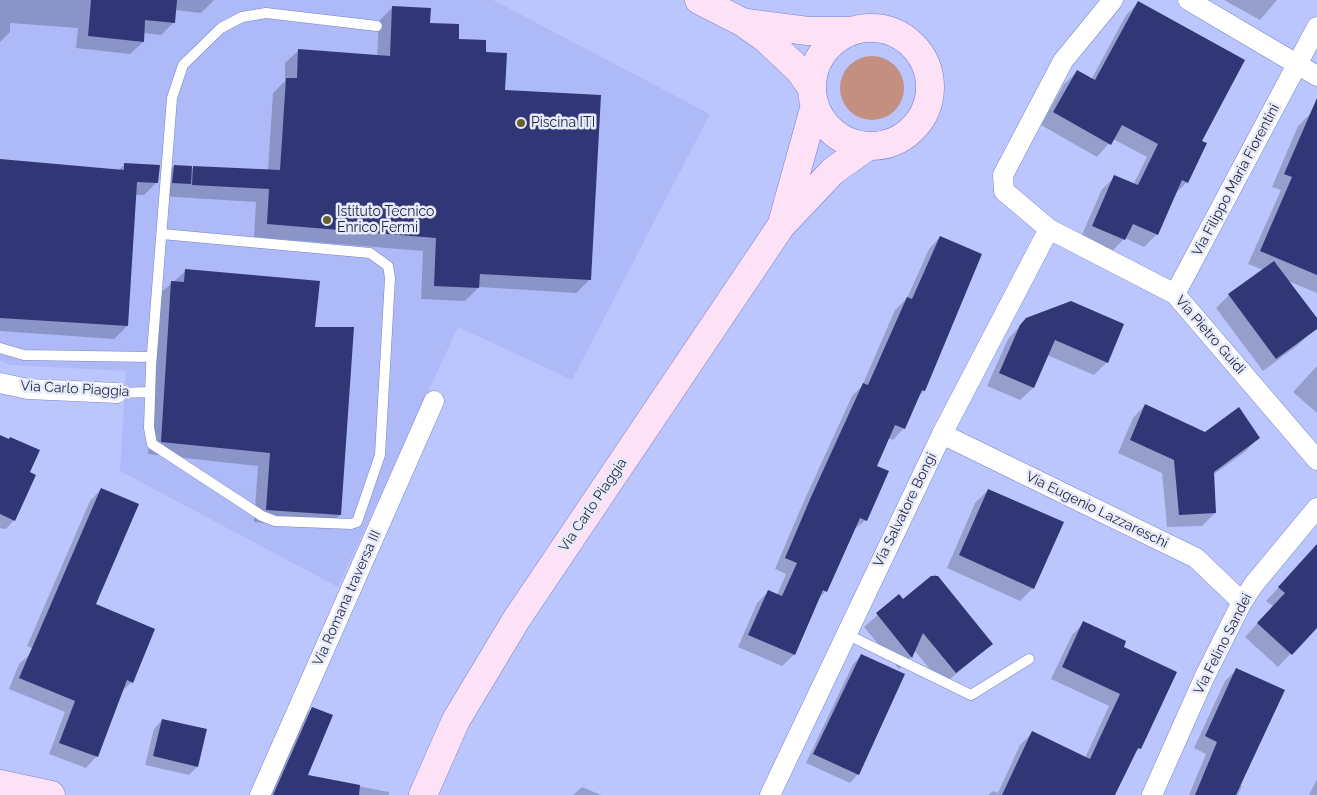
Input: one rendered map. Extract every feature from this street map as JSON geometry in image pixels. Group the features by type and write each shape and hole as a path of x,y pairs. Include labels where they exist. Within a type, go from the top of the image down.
{"street":[{"path":"699,0 742,22 780,51 799,70 814,97 820,116 835,134 856,144 868,146 896,140 913,129 928,104 930,84 921,56 904,38 881,29 861,29 834,41 822,55 815,71 814,97"},
{"name":"Via Pietro Guidi","path":"1113,0 1064,61 1003,175 1004,191 1049,230 1175,294 1317,460"},
{"path":"1188,0 1317,76"},
{"path":"742,22 808,31 852,32"},
{"name":"Via Filippo Maria Fiorentini","path":"1175,294 1317,27"},
{"name":"Via Carlo Piaggia","path":"781,226 814,97"},
{"name":"Via Carlo Piaggia","path":"423,795 456,720 516,620 781,226 833,171 868,146"},
{"name":"Via Salvatore Bongi","path":"770,795 942,434 1049,230"},
{"name":"Via Carlo Piaggia","path":"1,385 28,389 117,393"},
{"name":"Via Romana traversa III","path":"260,795 434,401"},
{"name":"Via Eugenio Lazzareschi","path":"942,434 1196,558 1242,602"},
{"name":"Via Felino Sandei","path":"1152,795 1204,678 1242,602 1254,584 1317,508"},
{"path":"0,784 51,795"}],"lane":[{"path":"162,234 370,253 388,266 390,278 380,455 357,522 351,524 275,521 262,516 152,444 148,428 151,357 172,98 183,65 203,43 221,28 242,17 266,13 377,26"},
{"path":"0,348 24,354 151,357"},
{"name":"Via Carlo Piaggia","path":"117,393 150,392"},
{"path":"846,634 971,695 1029,659"}],"shaded area":[{"name":"Istituto Tecnico Enrico Fermi","path":"0,0 493,0 710,114 572,380 458,327 338,587 120,471 126,371 9,365 0,360"},
{"path":"866,56 878,56 895,65 902,76 904,88 902,100 895,111 878,120 866,120 854,115 845,106 840,94 840,82 845,70 854,61"}],"building":[{"path":"91,0 177,0 175,23 145,20 144,42 88,36"},
{"path":"1138,1 1245,60 1202,141 1207,143 1188,183 1182,180 1158,235 1133,224 1125,240 1092,226 1114,175 1138,185 1158,144 1122,125 1111,145 1053,112 1077,70 1095,80"},
{"path":"392,6 431,8 430,23 459,24 459,39 486,40 486,52 507,53 505,90 601,95 591,280 480,274 479,288 434,286 436,238 267,224 269,189 192,185 193,166 280,170 286,78 297,78 298,49 390,56"},
{"path":"1317,98 1317,275 1260,251 1292,177 1284,174"},
{"path":"0,159 124,170 124,163 160,165 158,183 137,182 128,326 0,318"},
{"path":"174,165 192,166 191,184 172,183"},
{"path":"940,236 982,254 925,391 922,390 905,429 895,425 877,466 889,471 867,521 860,518 827,592 823,590 795,655 748,635 768,590 782,596 797,563 785,558 811,497 863,383 868,385 907,297 912,299"},
{"path":"1274,261 1317,318 1317,329 1276,359 1228,294"},
{"path":"185,269 320,281 315,327 354,327 341,515 266,510 270,453 161,442 171,281 184,282"},
{"path":"1071,301 1124,324 1108,363 1055,340 1034,388 999,373 1020,325 1026,318"},
{"path":"1145,404 1205,432 1239,407 1260,438 1214,472 1216,513 1179,515 1174,460 1130,440"},
{"path":"0,435 9,439 10,437 40,450 30,472 36,475 15,521 0,514"},
{"path":"101,488 139,504 96,604 155,629 133,683 127,680 98,757 59,743 75,701 19,678"},
{"path":"988,489 1064,522 1034,589 959,555"},
{"path":"1317,544 1317,628 1292,655 1257,623 1285,593 1278,587"},
{"path":"931,576 938,576 993,644 956,673 923,633 912,658 876,613 899,594 903,599"},
{"path":"1083,621 1126,641 1124,647 1177,672 1141,749 1138,748 1115,795 1002,795 1032,731 1090,759 1120,694 1062,667"},
{"path":"861,654 905,674 859,775 813,754"},
{"path":"1236,668 1285,690 1236,795 1195,795 1217,742 1205,736"},
{"path":"312,707 333,715 308,775 360,785 359,795 273,795"},
{"path":"162,719 207,729 198,767 153,756"}],"place":[{"name":"Piscina ITI","path":"521,123"},
{"name":"Istituto Tecnico Enrico Fermi","path":"327,220"}]}
